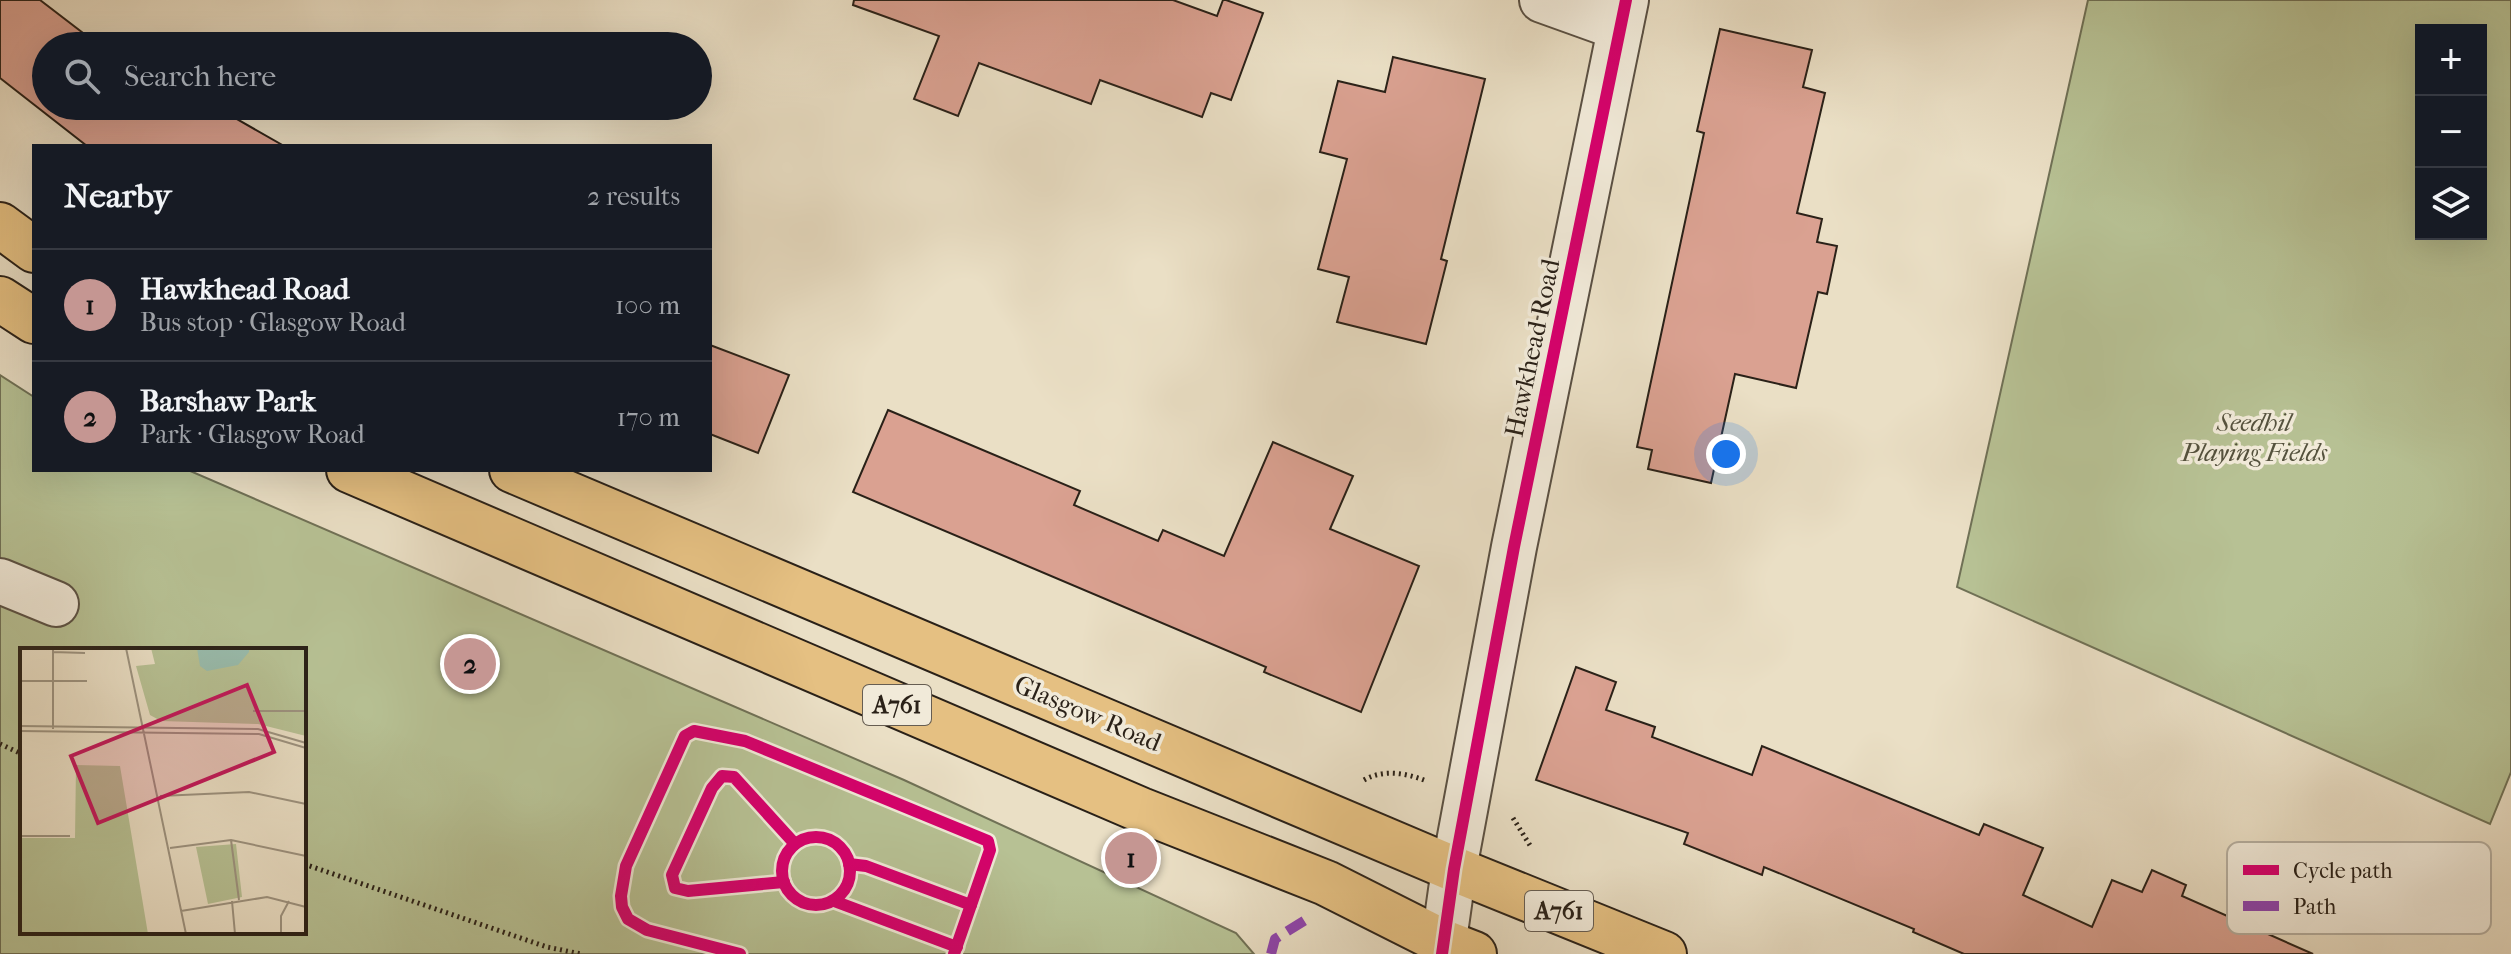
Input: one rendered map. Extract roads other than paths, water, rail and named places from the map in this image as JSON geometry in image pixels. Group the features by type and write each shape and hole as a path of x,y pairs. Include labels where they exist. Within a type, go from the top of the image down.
{"main road":[{"path":"0,225 32,249"},
{"path":"0,299 32,320"},
{"name":"A761","path":"354,472 1141,810 1326,883 1453,950"},
{"name":"Glasgow Road","path":"517,472 1454,869 1664,954"}],"street":[{"path":"1542,0 1623,14"},
{"name":"Hawkhead Road","path":"1453,950 1454,869 1517,532 1623,14"},
{"path":"0,581 56,604"}],"place":[{"name":"Barshaw Park","path":"470,664"},
{"name":"Hawkhead Road","path":"1131,858"}],"park label":[{"name":"Seedhil Playing Fields","path":"2254,437"}]}
